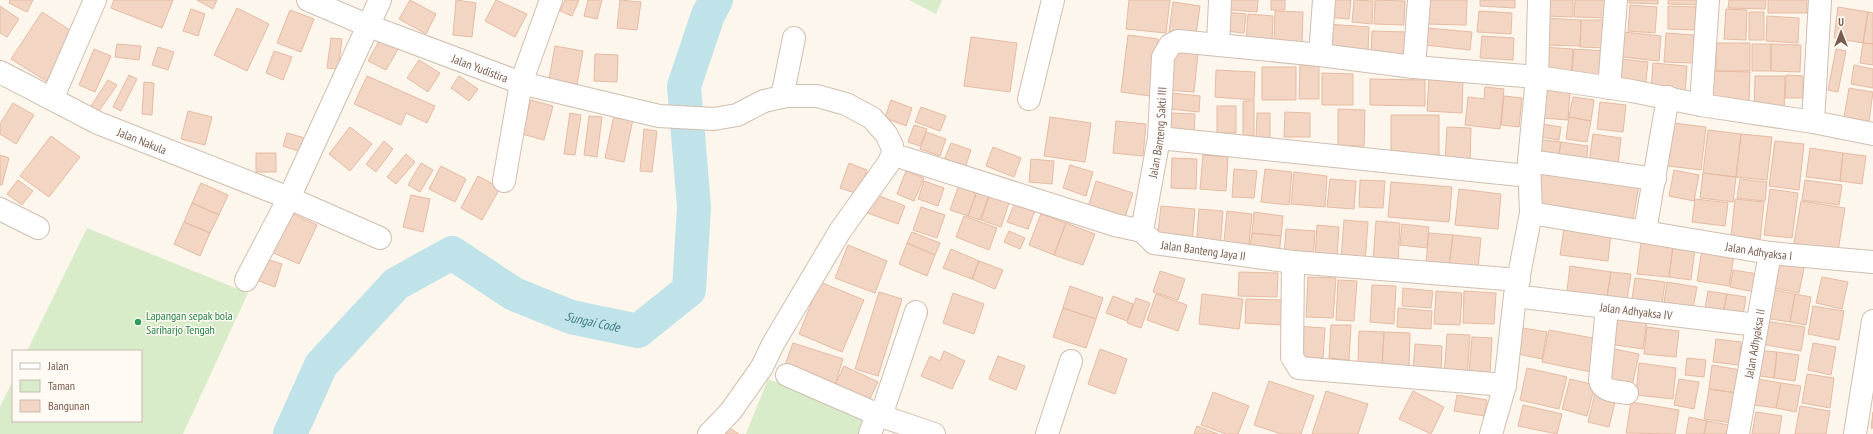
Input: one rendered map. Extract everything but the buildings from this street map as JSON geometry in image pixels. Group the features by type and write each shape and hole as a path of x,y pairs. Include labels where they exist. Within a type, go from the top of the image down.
{"street":[{"path":"52,99 95,0"},
{"name":"Jalan Yudistira","path":"308,0 369,26 521,83 659,116 714,119 737,115 764,101 782,97 818,96 846,104 872,118 886,134 892,146 893,154 888,164 840,231 773,344 762,367 731,411 709,434"},
{"path":"246,280 289,198 380,0"},
{"path":"504,181 521,83 551,0"},
{"path":"1029,99 1052,0"},
{"path":"1220,0 1218,44 1414,67 1537,77 1668,97 1701,105 1813,122 1873,134"},
{"path":"1320,55 1324,0"},
{"path":"1414,67 1419,0"},
{"path":"1491,434 1505,385 1517,288 1531,213 1529,169 1537,77 1539,0"},
{"path":"1609,88 1616,0"},
{"path":"1701,105 1708,0"},
{"path":"1813,122 1820,0"},
{"path":"782,97 794,38"},
{"name":"Jalan Banteng Sakti III","path":"1142,231 1159,138 1164,57 1170,45 1178,41 1218,44"},
{"name":"Jalan Nakula","path":"0,72 98,123 289,198 380,238"},
{"path":"1645,231 1668,97"},
{"path":"1159,138 1655,179"},
{"name":"Jalan Banteng Jaya II","path":"904,158 1116,225 1142,231 1154,243 1293,262 1517,288"},
{"path":"0,208 38,228"},
{"name":"Jalan Adhyaksa I","path":"1531,213 1770,253 1873,262"},
{"name":"Jalan Adhyaksa II","path":"1738,434 1770,253"},
{"path":"1293,262 1292,357 1299,368 1505,385"},
{"name":"Jalan Adhyaksa IV","path":"1517,288 1607,308 1757,326"},
{"path":"1607,308 1600,385 1603,388 1627,393"},
{"path":"876,421 916,312"},
{"path":"1856,434 1873,321"},
{"path":"1047,434 1071,361"},
{"path":"786,375 876,421 934,434"}],"green space":[{"path":"909,0 942,0 936,14"},
{"name":"Lapangan sepak bola Sariharjo Tengah","path":"87,228 248,293 183,434 0,434 0,407 12,382 12,422 142,422 142,350 27,350"},
{"path":"768,379 870,419 864,434 746,434"}],"waterway":[{"name":"Sungai Code","path":"290,434 321,365 396,284 452,253 514,294 571,317 638,331 689,290 694,207 684,86 708,15 716,0"}],"place":[{"name":"Lapangan sepak bola Sariharjo Tengah","path":"138,322"}]}
